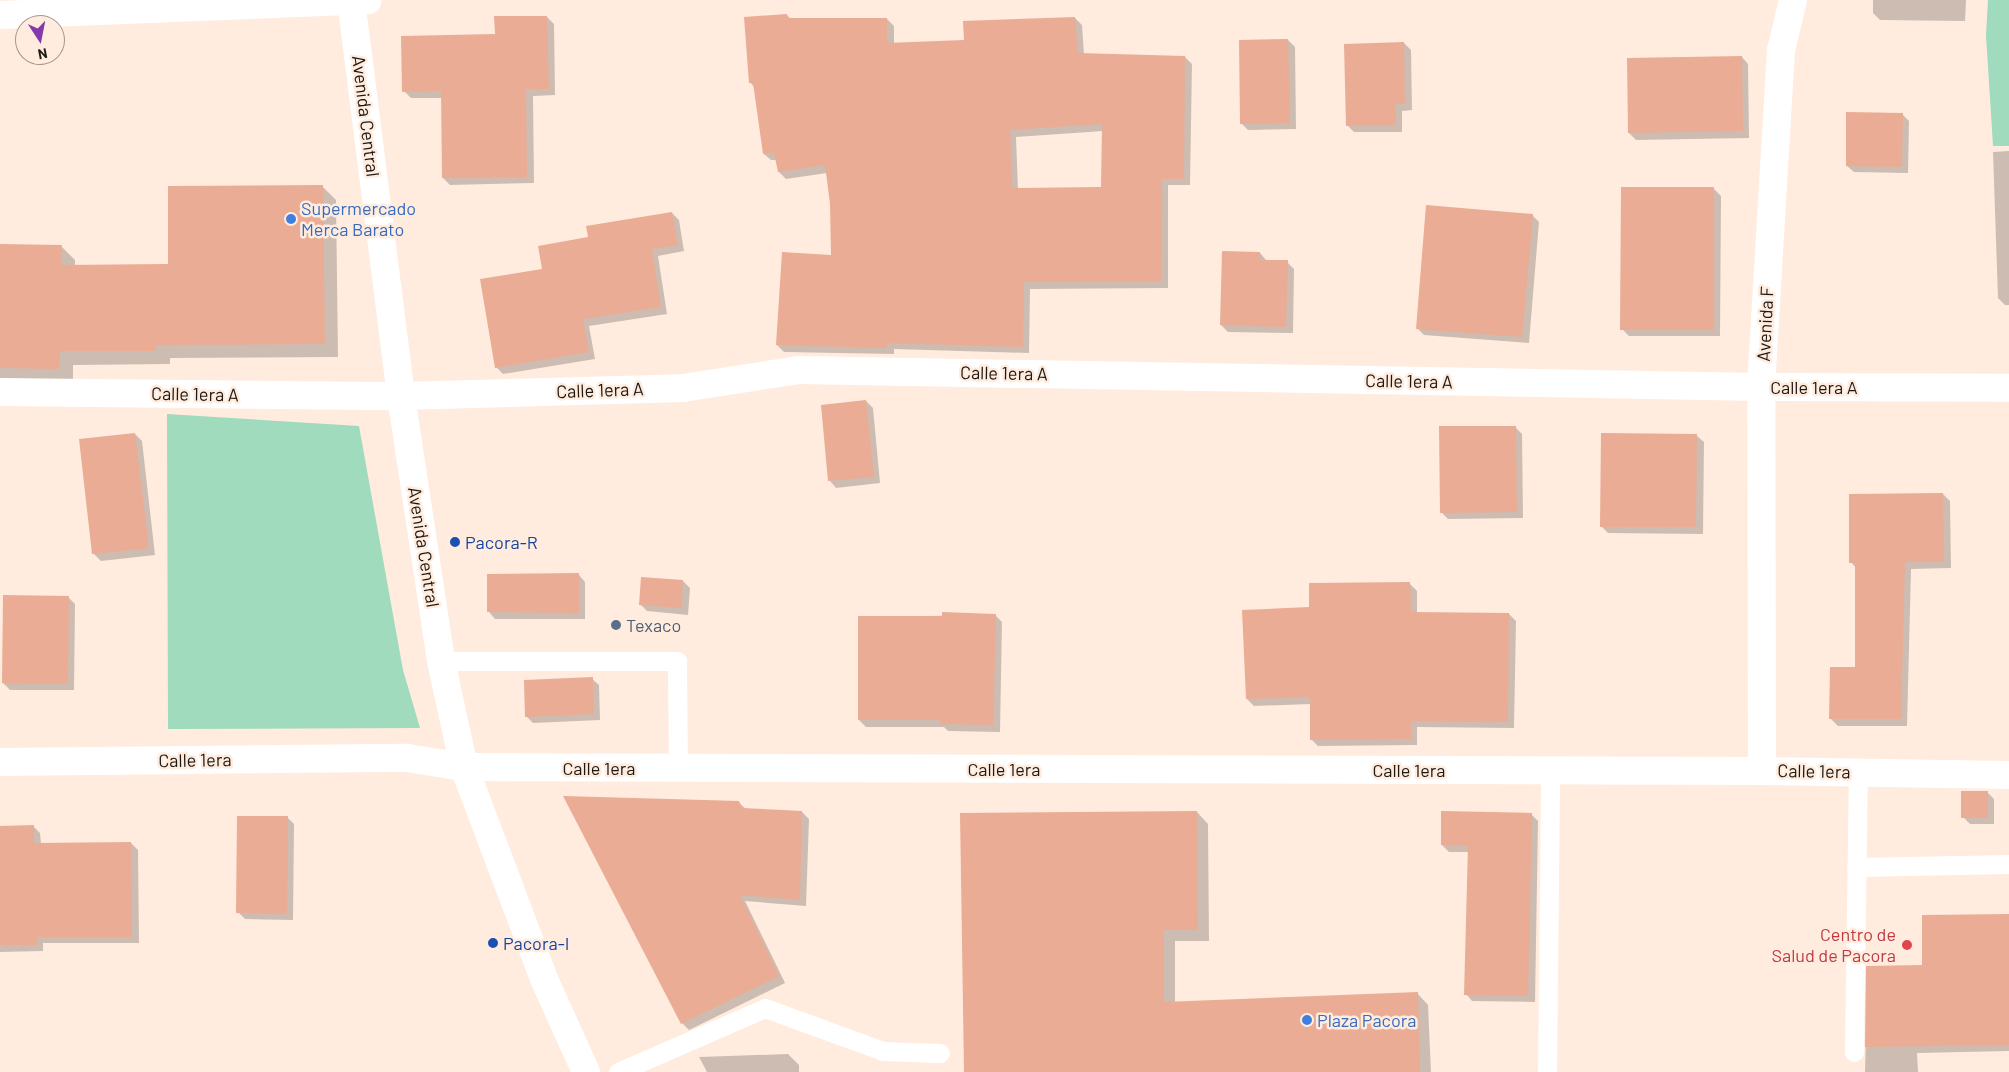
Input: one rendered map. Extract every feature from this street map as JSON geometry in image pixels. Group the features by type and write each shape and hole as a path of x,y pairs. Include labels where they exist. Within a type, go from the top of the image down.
{"street":[{"name":"Avenida F","path":"1762,771 1761,387 1781,50 1792,0"},
{"path":"0,15 357,1"},
{"name":"Avenida Central","path":"357,1 401,396 441,661 464,767 544,979 586,1072"},
{"name":"Calle 1era A","path":"0,392 401,396 683,388 798,370 1761,387 2009,388"},
{"name":"Calle 1era","path":"0,762 407,758 464,767 1762,771 2009,775"}],"lane":[{"path":"441,661 677,661 678,768"},
{"path":"1547,1072 1550,770"},
{"path":"1854,1052 1858,772"},
{"path":"1856,868 2009,864"},
{"path":"618,1072 765,1008 883,1051 940,1053"}],"green space":[{"path":"1988,0 2009,0 2009,146 1993,146 1986,35"},
{"path":"167,414 359,426 403,670 420,728 168,729"}],"building":[{"path":"787,14 787,18 887,18 887,43 964,40 963,21 1075,17 1078,53 1185,56 1184,179 1162,179 1161,281 1024,282 1023,347 887,343 887,348 776,345 782,252 831,255 830,204 825,165 778,172 774,153 763,154 753,83 749,83 744,17","holes":["1102,124 1101,187 1012,188 1010,130"]},
{"path":"494,16 547,16 549,89 526,89 527,177 442,178 441,91 402,92 401,36 495,34"},
{"path":"1288,39 1290,123 1240,124 1239,40"},
{"path":"1404,42 1405,104 1395,104 1396,125 1346,126 1344,44"},
{"path":"1742,56 1743,131 1628,133 1627,58"},
{"path":"1846,112 1903,113 1902,167 1846,166"},
{"path":"323,185 325,344 156,345 156,351 60,351 59,369 0,368 0,244 62,245 61,265 168,264 168,186"},
{"path":"1621,187 1714,187 1714,330 1620,330"},
{"path":"1426,205 1533,214 1522,337 1416,329"},
{"path":"672,212 678,245 652,249 661,307 583,319 589,352 495,368 480,279 542,269 538,246 588,237 586,226"},
{"path":"1222,251 1260,252 1260,260 1288,260 1286,327 1220,325"},
{"path":"866,400 874,477 828,481 821,405"},
{"path":"1439,426 1516,426 1517,512 1440,513"},
{"path":"135,433 149,548 92,554 79,439"},
{"path":"1601,433 1697,434 1696,527 1600,527"},
{"path":"1943,493 1944,562 1905,562 1901,719 1829,719 1830,667 1855,667 1855,563 1849,563 1849,494"},
{"path":"579,573 579,613 487,612 487,574"},
{"path":"641,577 683,580 681,608 639,605"},
{"path":"1410,582 1411,612 1509,613 1508,722 1411,721 1411,739 1310,740 1310,697 1246,699 1242,610 1309,607 1309,583"},
{"path":"3,595 69,596 68,684 2,683"},
{"path":"942,612 996,614 993,725 940,724 940,720 858,720 858,616 942,616"},
{"path":"593,677 594,714 525,717 524,680"},
{"path":"1961,791 1988,791 1988,818 1961,818"},
{"path":"563,796 739,801 742,808 802,811 800,900 740,895 779,976 681,1024"},
{"path":"1197,811 1198,930 1164,930 1164,1002 1418,992 1420,1072 964,1072 960,813"},
{"path":"1441,811 1532,813 1528,996 1464,995 1468,846 1441,845"},
{"path":"237,816 288,816 287,914 236,913"},
{"path":"34,825 34,843 131,842 132,937 37,937 37,945 0,945 0,826"},
{"path":"2009,914 2009,1045 1865,1047 1866,966 1922,965 1922,915"}],"place":[{"name":"Supermercado Merca Barato","path":"291,219"},
{"name":"Pacora-R","path":"455,542"},
{"name":"Texaco","path":"616,625"},
{"name":"Pacora-I","path":"493,943"},
{"name":"Centro de Salud de Pacora","path":"1907,945"},
{"name":"Plaza Pacora","path":"1307,1020"}]}
